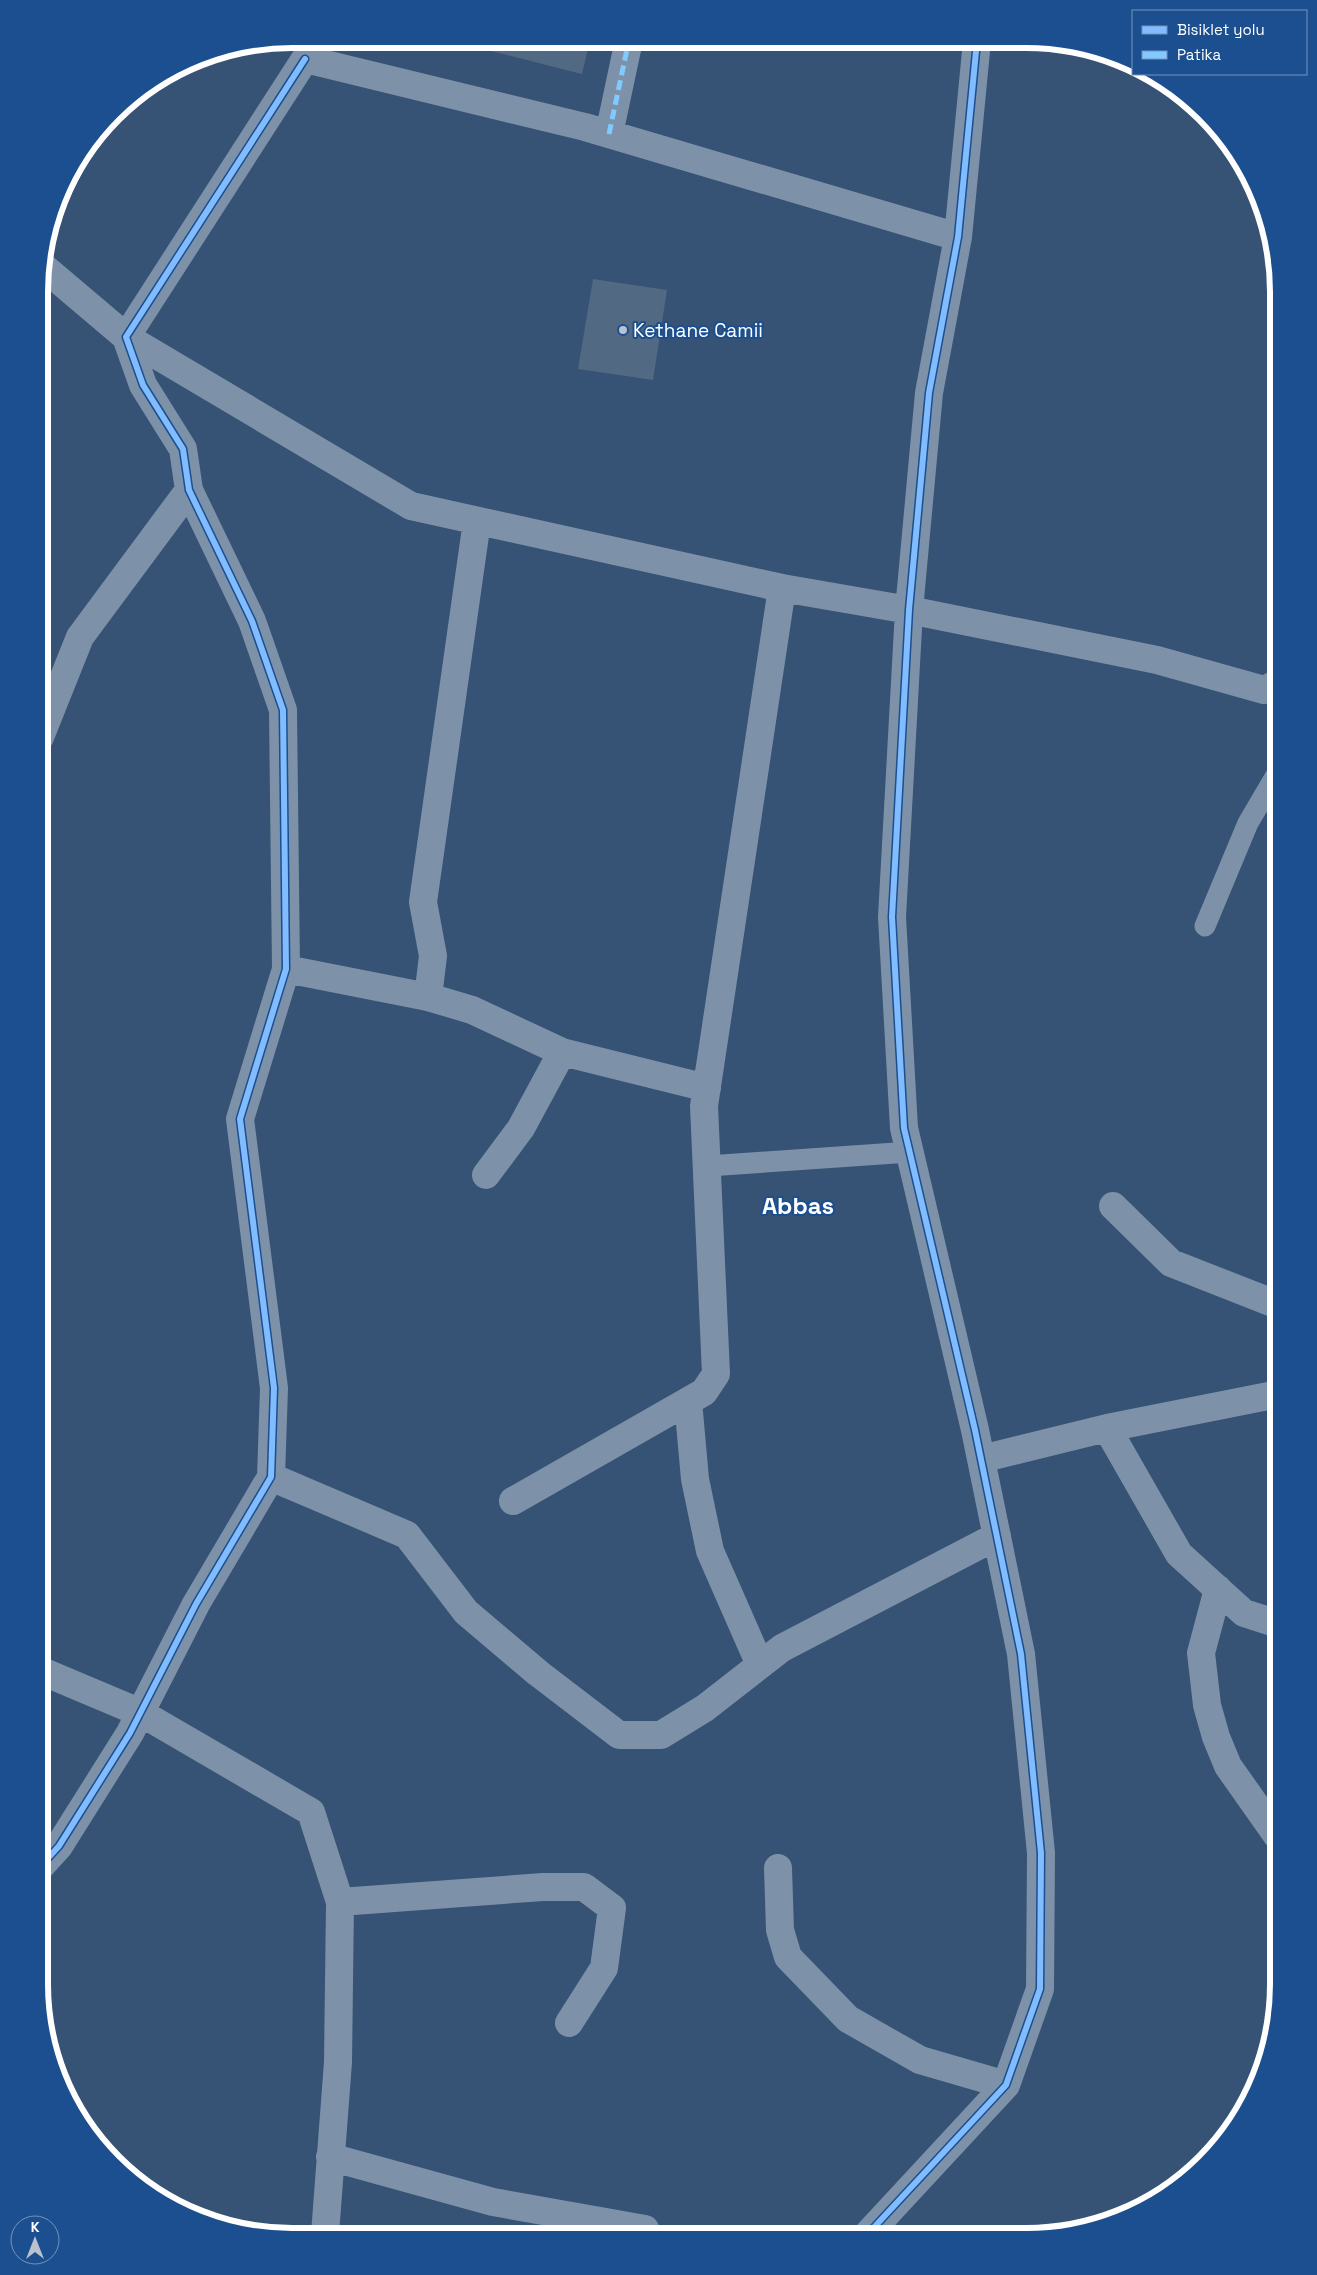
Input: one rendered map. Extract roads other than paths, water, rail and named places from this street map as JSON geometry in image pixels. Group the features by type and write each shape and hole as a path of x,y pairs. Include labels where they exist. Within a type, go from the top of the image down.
{"street":[{"path":"609,134 626,48"},
{"path":"873,2228 1006,2085 1040,1989 1041,1853 1021,1654 981,1460 904,1128 892,917 909,610 929,393 958,236 976,48"},
{"path":"126,337 301,49 609,134 958,236"},
{"path":"49,271 126,337 411,506 782,588 909,610 1157,660 1270,691"},
{"path":"47,1859 59,1846 130,1733 196,1604 271,1476 274,1388 240,1119 286,968 283,710 252,621 189,490 183,449 143,385 126,337"},
{"path":"47,720 80,637 189,490"},
{"path":"428,997 434,956 423,902 477,521"},
{"path":"513,1500 704,1392 716,1374 704,1106 782,588"},
{"path":"286,968 428,997 472,1010 562,1052 707,1088"},
{"path":"486,1175 521,1128 562,1052"},
{"path":"1113,1206 1171,1263 1270,1302"},
{"path":"981,1460 1107,1428 1270,1396"},
{"path":"688,1401 695,1479 710,1551 760,1665"},
{"path":"1107,1428 1179,1554 1244,1613 1270,1621"},
{"path":"271,1476 407,1535 466,1612 538,1673 619,1735 661,1735 705,1708 782,1648 997,1536"},
{"path":"1218,1589 1202,1653 1206,1705 1228,1766 1270,1826"},
{"path":"47,1673 141,1712 311,1812 340,1902 338,2062 325,2228"},
{"path":"778,1868 780,1930 788,1957 848,2019 920,2060 1006,2085"},
{"path":"340,1902 542,1887 584,1887 612,1908 604,1968 569,2023"},
{"path":"330,2157 493,2202 639,2228"}],"lane":[{"path":"1205,926 1248,823 1270,786"},
{"path":"708,1166 910,1152"}],"place":[{"name":"Kethane Camii","path":"623,330"}],"district":[{"name":"Abbas","path":"798,1205"}]}
